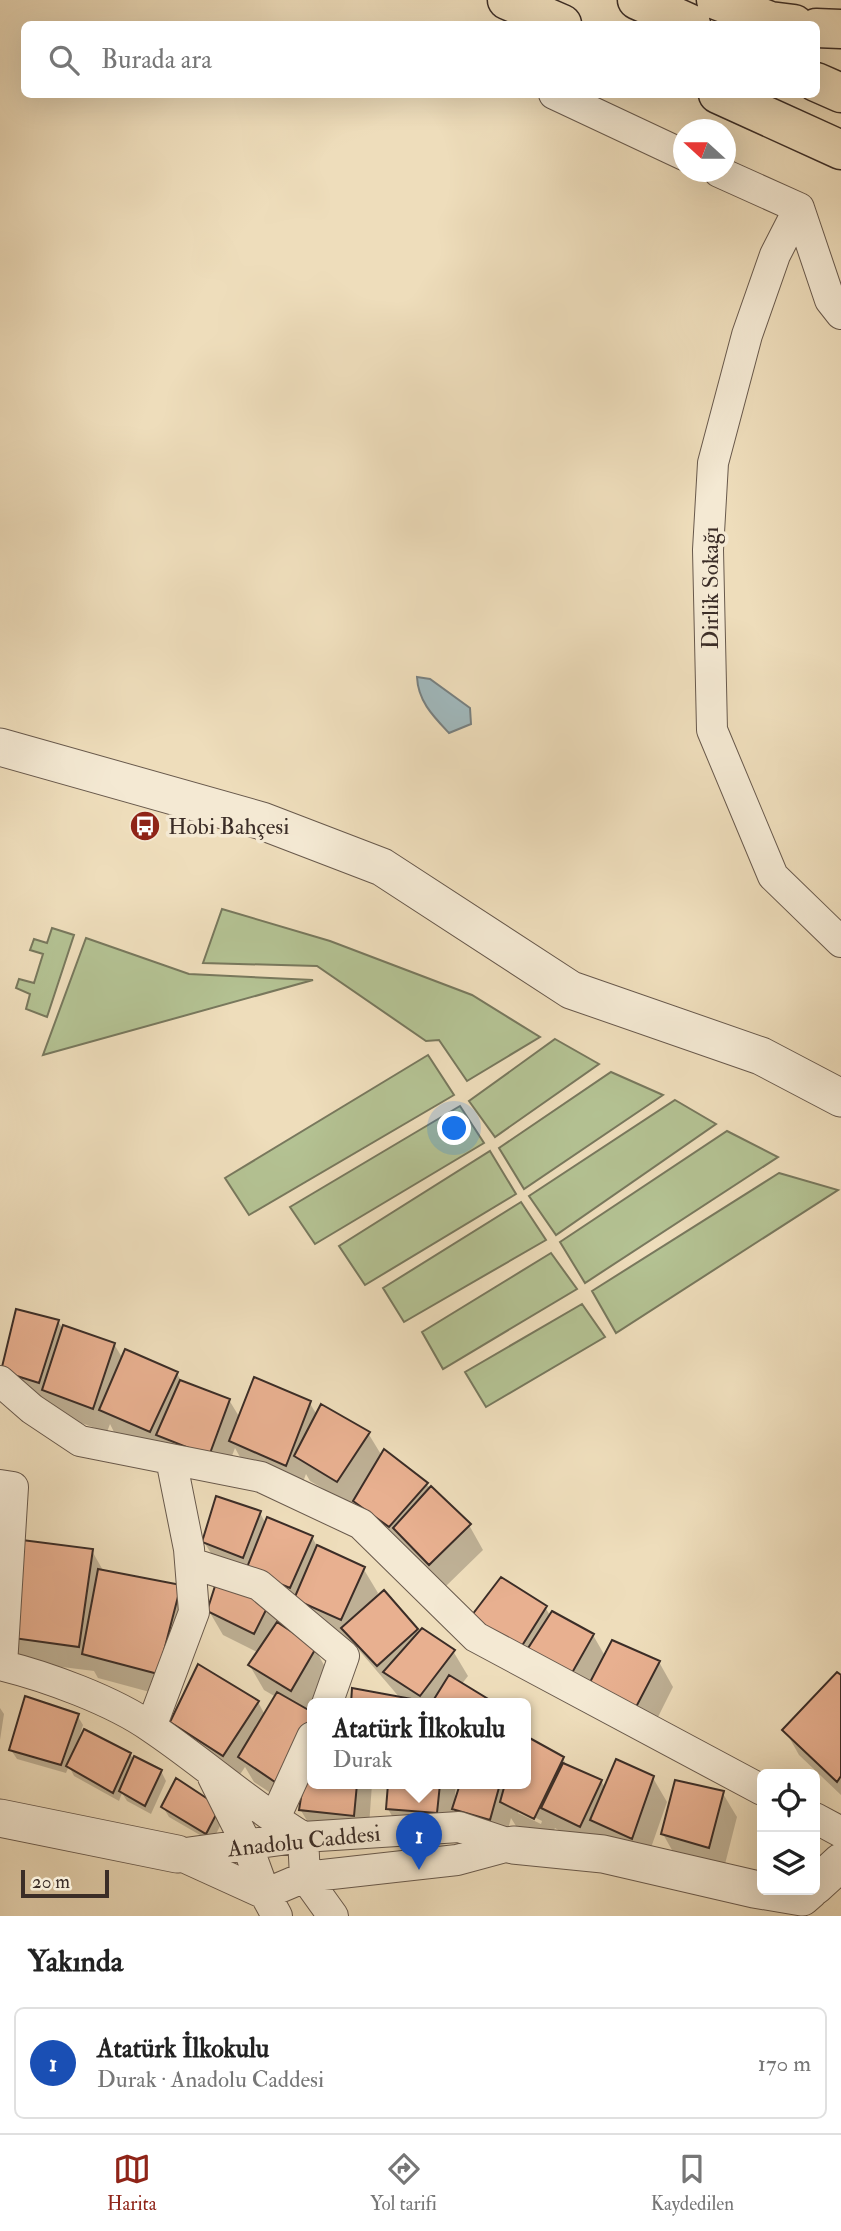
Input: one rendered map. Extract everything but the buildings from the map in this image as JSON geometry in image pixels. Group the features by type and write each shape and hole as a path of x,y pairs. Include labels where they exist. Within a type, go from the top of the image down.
{"highway":[{"path":"508,0 555,21"},
{"path":"637,0 684,21"},
{"path":"716,0 776,21"},
{"path":"820,28 841,29"},
{"path":"820,83 841,93"},
{"path":"727,98 841,150"}],"street":[{"path":"563,98 673,150"},
{"path":"736,180 799,208 830,300 841,314"},
{"name":"Dirlik Sokağı","path":"799,208 775,255 747,335 713,463 708,550 712,730 773,876 841,943"},
{"path":"0,747 261,821 382,867 570,990 761,1056 841,1098"},
{"path":"0,1381 32,1409 80,1441 261,1477 361,1524 476,1637 757,1787"},
{"path":"151,1727 194,1612 191,1563 171,1459"},
{"path":"0,1485 13,1487 1,1665 108,1702 151,1727 274,1820 303,1838 305,1877 333,1916"},
{"path":"191,1563 259,1585 344,1656 329,1698"},
{"path":"274,1820 307,1748"},
{"path":"212,1774 248,1847 271,1905"},
{"path":"0,1818 177,1854 271,1905"},
{"path":"820,1821 841,1832"},
{"name":"Anadolu Caddesi","path":"177,1854 303,1838 459,1827 513,1845"},
{"path":"271,1905 305,1877 457,1860 513,1845 603,1854 757,1890"},
{"path":"820,1881 841,1862"}],"green space":[{"path":"222,909 330,941 472,995 540,1037 467,1081 439,1040 426,1041 317,966 203,963"},
{"path":"52,928 74,935 47,1017 26,1009 30,994 16,988 19,979 34,983 43,954 30,950 34,939 47,943"},
{"path":"86,938 189,974 313,980 43,1055"},
{"path":"555,1039 599,1064 495,1137 469,1101"},
{"path":"428,1055 454,1095 249,1215 225,1178"},
{"path":"611,1072 663,1095 524,1189 499,1148"},
{"path":"675,1100 716,1124 556,1235 529,1196"},
{"path":"460,1106 484,1143 315,1244 290,1207"},
{"path":"727,1131 778,1157 585,1283 560,1242"},
{"path":"490,1151 516,1194 365,1285 339,1246"},
{"path":"779,1173 838,1190 616,1333 592,1291"},
{"path":"521,1202 546,1240 404,1322 383,1288"},
{"path":"551,1253 577,1289 443,1369 422,1332"},
{"path":"582,1304 605,1337 486,1407 465,1372"}],"water":[{"path":"417,677 430,679 470,708 471,724 449,733 423,701"}],"place":[{"name":"Hobi Bahçesi","path":"145,826"},
{"name":"Atatürk İlkokulu","path":"419,1870"}]}
